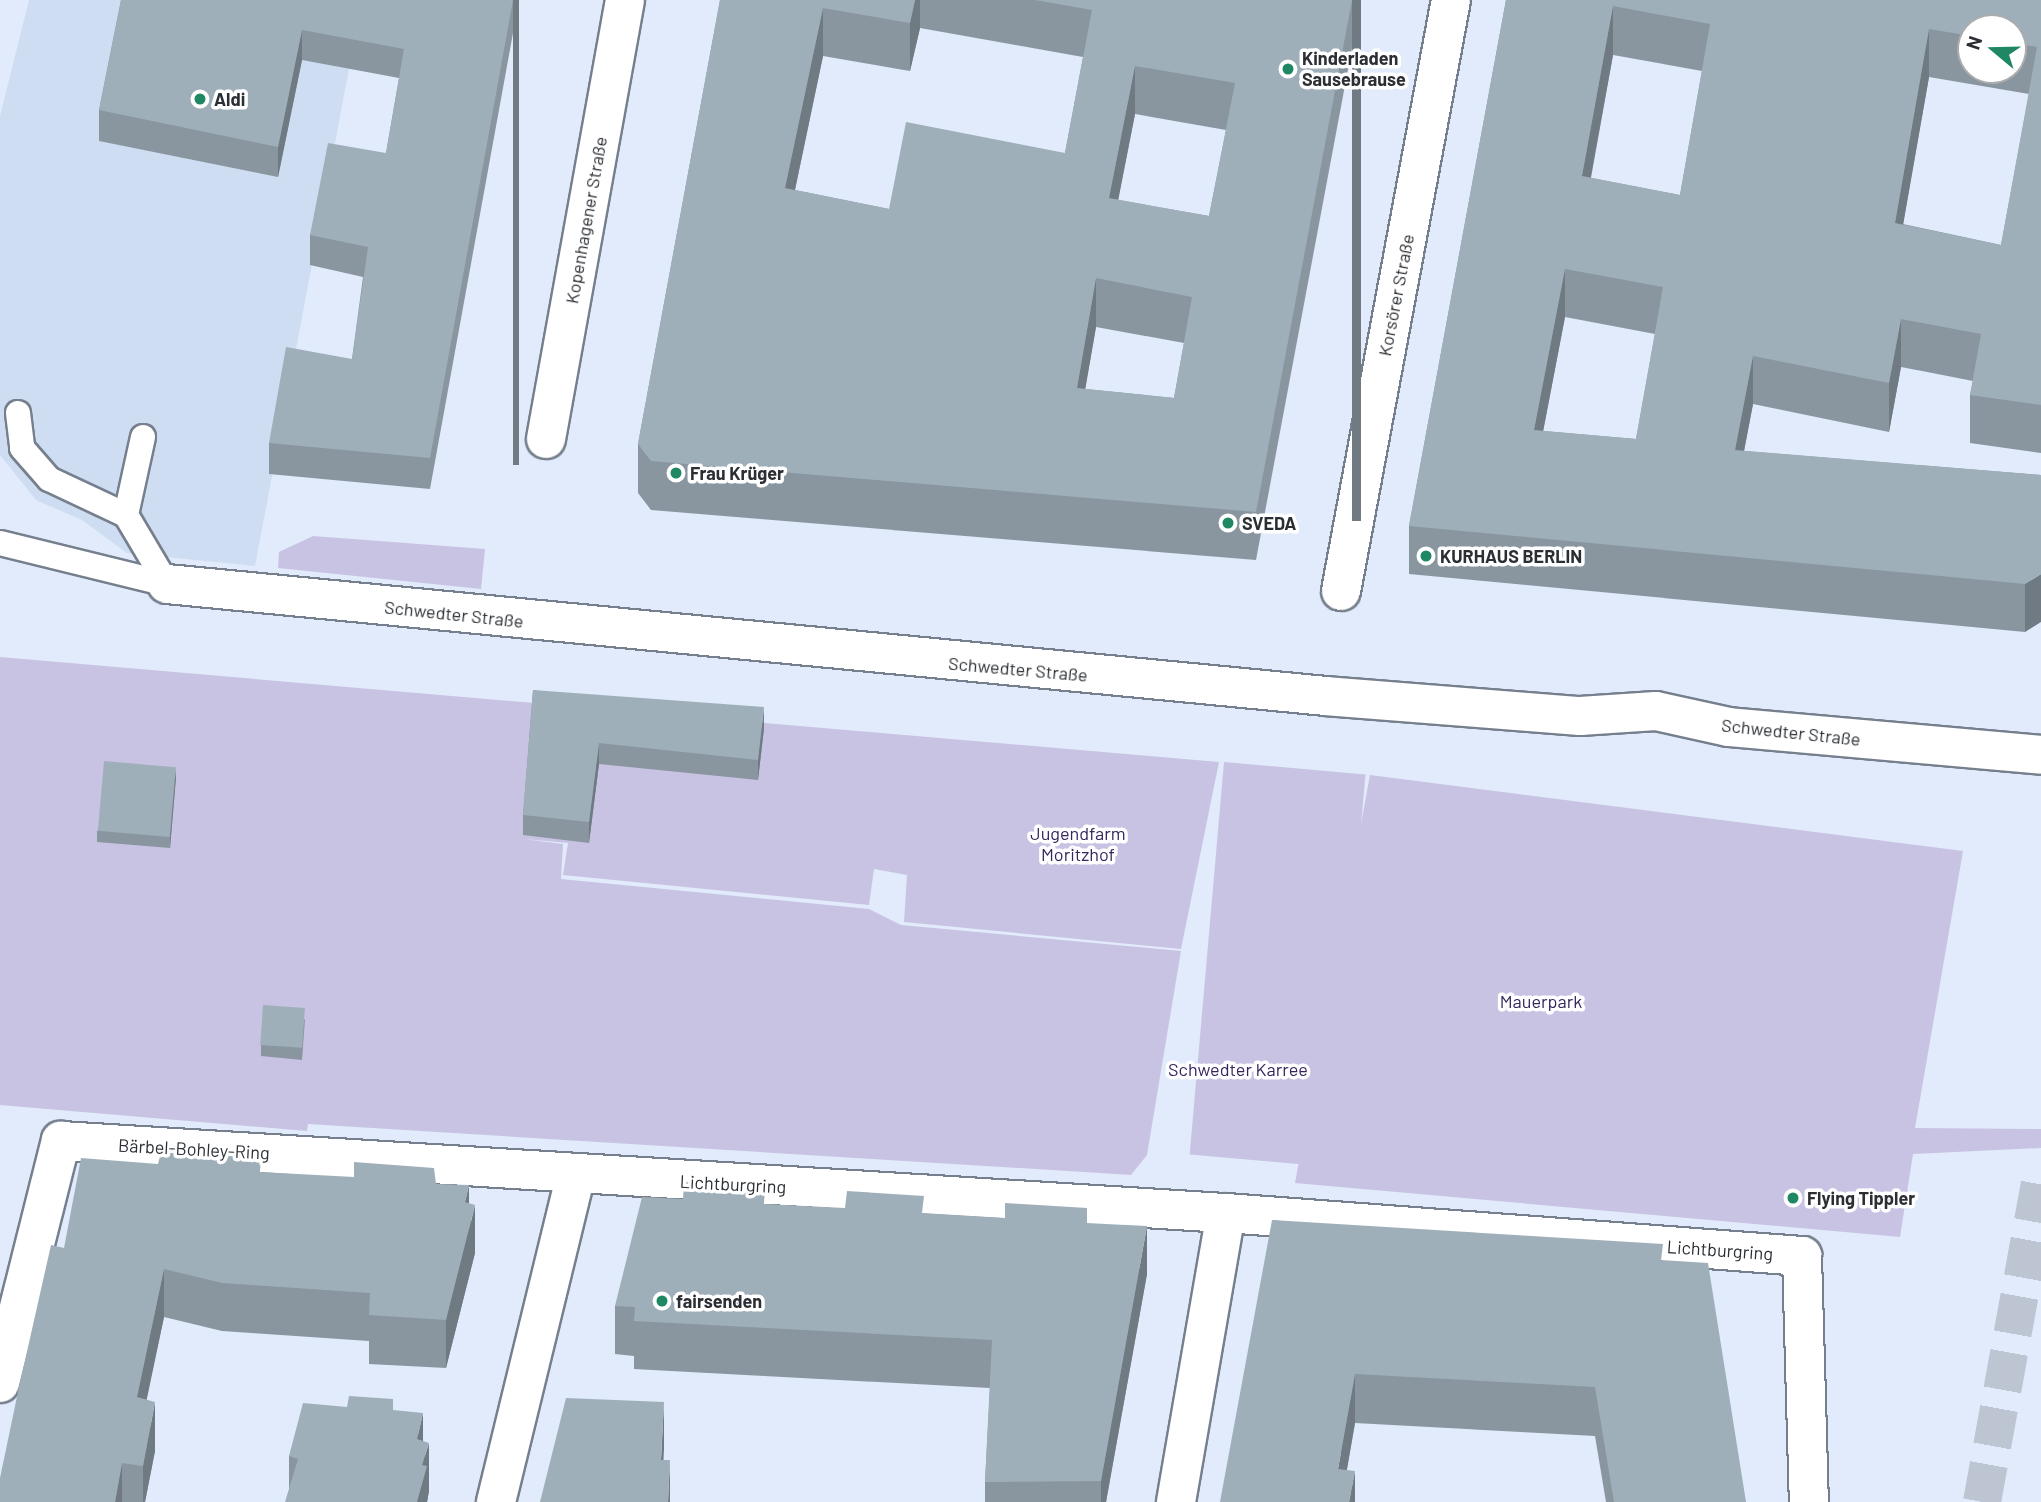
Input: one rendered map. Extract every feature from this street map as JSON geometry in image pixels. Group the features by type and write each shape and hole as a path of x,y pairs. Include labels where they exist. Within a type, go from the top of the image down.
{"street":[{"name":"Kopenhagener Straße","path":"546,439 625,0"},
{"name":"Korsörer Straße","path":"1341,591 1451,0"},
{"name":"Schwedter Straße","path":"167,584 1325,696 1580,716 1656,711 1729,727 2041,755"},
{"name":"Bärbel-Bohley-Ring","path":"0,1383 61,1141 576,1174"},
{"name":"Lichtburgring","path":"576,1174 1226,1213 1802,1256 1809,1502"},
{"path":"496,1502 576,1174"},
{"path":"1176,1502 1226,1213"}],"lane":[{"path":"18,413 22,448 49,479 126,515 167,584"},
{"path":"126,515 143,437"},
{"name":"Schwedter Straße","path":"0,542 167,584"}],"shaded area":[{"path":"29,0 362,0 255,566 127,553 82,520 36,500 0,455 0,116"}],"green space":[{"path":"313,536 485,549 481,589 278,568 279,552"},
{"name":"Jugendfarm Moritzhof","path":"0,657 1219,762 1181,949 904,922 907,875 874,869 869,905 563,875 568,843 524,839 563,844 561,879 869,909 901,925 1181,951 1147,1155 1131,1175 308,1124 307,1131 0,1105"},
{"name":"Schwedter Karree","path":"1224,762 1365,774 1331,1167 1190,1155"},
{"name":"Mauerpark","path":"1370,775 1963,851 1915,1128 2041,1129 2041,1148 1913,1154 1900,1237 1295,1183"}],"building":[{"path":"121,0 513,0 430,458 269,443 286,347 352,359 368,247 310,235 328,143 386,153 404,49 302,30 278,147 99,110"},
{"path":"720,0 915,0 910,23 823,8 785,188 889,209 906,122 1065,153 1092,10 1035,0 1352,0 1256,512 651,461 638,444","holes":["1135,66 1235,83 1209,216 1109,198","1096,278 1192,297 1174,398 1077,388"]},
{"path":"1506,0 2041,0 2041,405 1970,395 1981,334 1901,319 1889,383 1753,356 1735,450 2041,475 2041,574 2025,584 1409,526","holes":["1613,6 1710,24 1680,195 1582,176","1957,14 2027,14 2027,45 2037,47 2001,245 1895,223 1929,29 1957,34","1565,269 1663,287 1636,439 1534,430"]},
{"path":"533,690 764,707 758,760 599,743 589,822 523,815"},
{"path":"104,761 176,767 170,837 98,831"},
{"path":"263,1005 305,1008 302,1048 260,1045"},
{"path":"162,1148 261,1155 260,1172 354,1177 354,1162 434,1168 436,1184 469,1185 465,1202 475,1205 446,1320 369,1315 370,1293 222,1283 164,1269 137,1397 155,1402 143,1466 122,1463 115,1502 0,1502 0,1478 51,1245 64,1248 81,1158 158,1164"},
{"path":"684,1182 765,1187 764,1204 845,1208 847,1191 924,1196 922,1213 1005,1218 1005,1203 1087,1208 1087,1223 1147,1226 1101,1481 985,1482 992,1340 634,1321 635,1307 615,1306 642,1197 683,1199"},
{"path":"1272,1220 1663,1244 1661,1260 1708,1263 1746,1502 1614,1502 1595,1387 1355,1374 1338,1469 1355,1471 1349,1502 1220,1502"},
{"path":"349,1396 393,1399 393,1410 423,1413 417,1439 429,1443 422,1465 427,1466 417,1502 285,1502 298,1459 289,1456 303,1403 347,1407"},
{"path":"566,1398 664,1402 661,1460 670,1460 668,1502 540,1502"}],"tunnel":[{"path":"1982,1502 2041,1177"}],"place":[{"name":"Kinderladen Sausebrause","path":"1288,69"},
{"name":"Aldi","path":"200,99"},
{"name":"Frau Krüger","path":"676,473"},
{"name":"SVEDA","path":"1228,523"},
{"name":"KURHAUS BERLIN","path":"1426,556"},
{"name":"Flying Tippler","path":"1793,1198"},
{"name":"fairsenden","path":"662,1301"}]}
